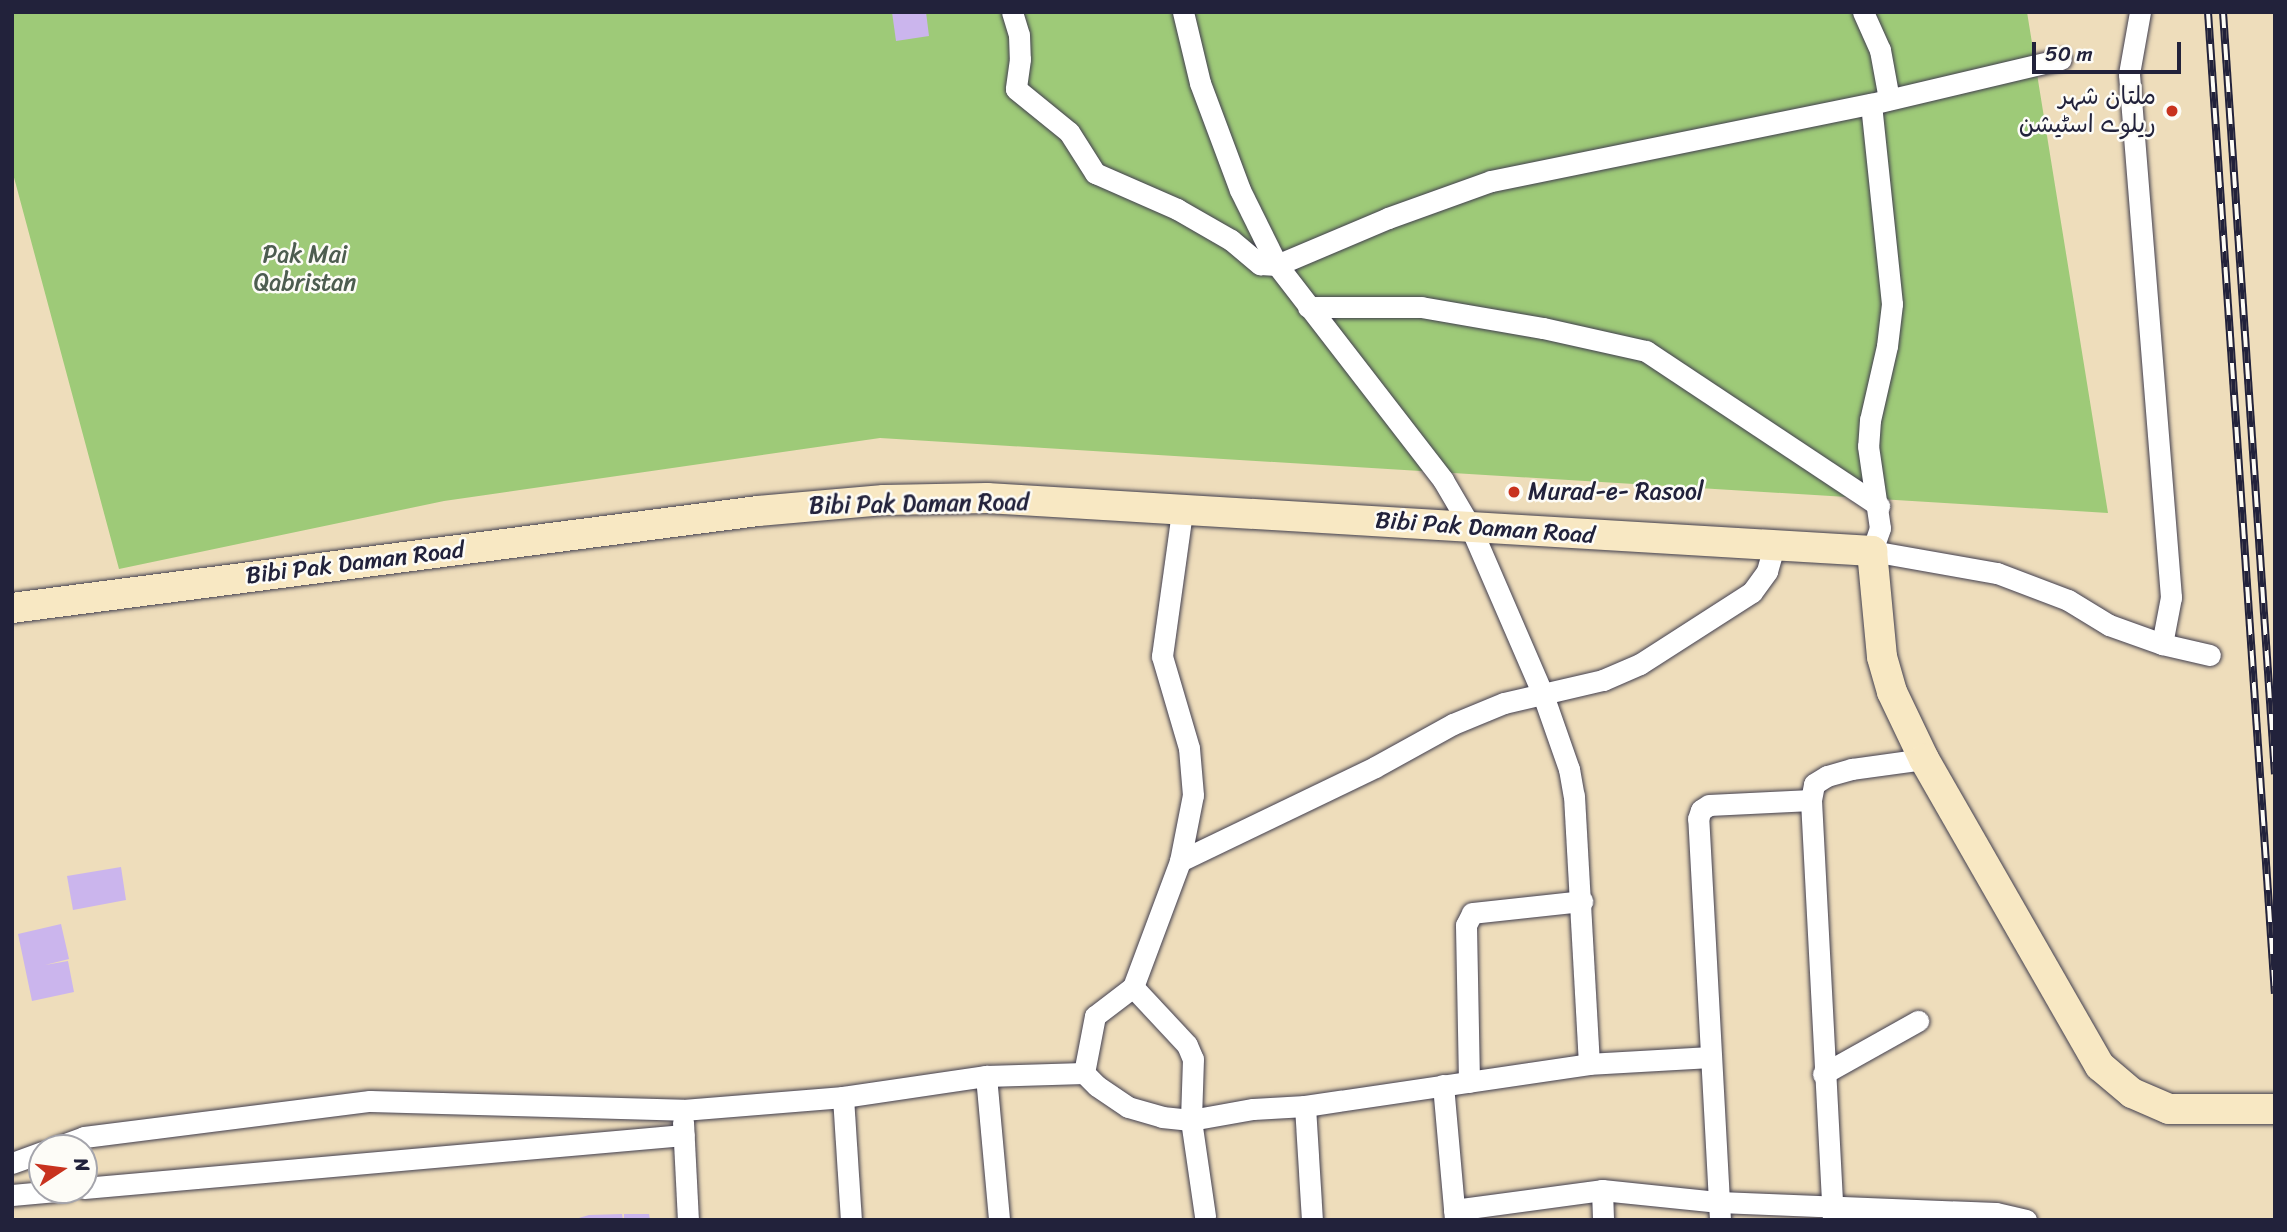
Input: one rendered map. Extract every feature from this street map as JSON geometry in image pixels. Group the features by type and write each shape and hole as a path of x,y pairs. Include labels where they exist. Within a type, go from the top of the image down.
{"street":[{"path":"1012,12 1019,35 1020,59 1016,89 1069,132 1095,173 1177,209 1231,240 1260,264 1277,265 1388,218 1491,181 1880,102 2061,59"},
{"path":"1182,12 1200,83 1240,190 1277,265 1443,480 1470,526 1542,692 1569,769 1582,901 1589,1065"},
{"path":"1863,12 1880,50 1880,102 1892,304 1888,346 1870,420 1868,446 1879,506 1880,528 1872,551 1882,657 1892,692 1924,759 2100,1066 2132,1093 2169,1109 2275,1109"},
{"path":"2140,12 2129,74 2171,597 2162,644"},
{"path":"1308,307 1421,307 1543,328 1646,351 1879,506"},
{"name":"Bibi Pak Daman Road","path":"12,608 795,507 884,500 987,498 1872,551"},
{"path":"1084,1073 1095,1016 1133,986 1180,861 1193,795 1189,748 1162,656 1182,510"},
{"path":"1180,861 1362,774 1453,724 1504,703 1602,680 1640,664 1752,592 1767,571 1774,547"},
{"path":"1872,551 1997,573 2067,600 2109,625 2162,644 2210,655"},
{"path":"1832,1212 1811,800 1814,784 1827,776 1852,769 1924,759"},
{"path":"1720,1211 1709,1057 1698,819 1701,810 1709,805 1811,800"},
{"path":"1469,1082 1466,925 1472,913 1582,901"},
{"path":"1133,986 1187,1045 1193,1059 1191,1119 1205,1216"},
{"path":"1823,1074 1918,1021"},
{"path":"98,1135 370,1101 683,1110 843,1097 986,1076 1084,1073 1097,1086 1128,1107 1163,1116 1191,1119 1305,1106 1589,1065 1709,1057"},
{"path":"986,1076 999,1220"},
{"path":"1443,1085 1455,1215 1602,1190 1720,1211 1967,1215 1996,1213 2026,1220"},
{"path":"843,1097 851,1220"},
{"path":"1305,1106 1312,1220"},
{"path":"683,1110 688,1220"},
{"path":"98,1187 684,1135"},
{"path":"1602,1190 1603,1220"}],"green space":[{"name":"Pak Mai Qabristan","path":"12,12 2027,12 2108,513 880,438 444,501 119,569 12,170"}],"building":[{"path":"892,12 926,12 929,36 896,41"},
{"path":"121,867 126,900 73,910 67,876"},
{"path":"61,924 69,959 45,965 68,961 74,992 32,1001 18,934"},
{"path":"622,1214 623,1220 572,1220 589,1215"},
{"path":"624,1214 649,1214 650,1220 624,1220"}],"railway":[{"path":"2208,12 2275,994"},
{"path":"2223,12 2275,774"}],"place":[{"name":"ملتان شہر ریلوے اسٹیشن","path":"2172,111"},
{"name":"Murad-e- Rasool","path":"1514,492"}]}
